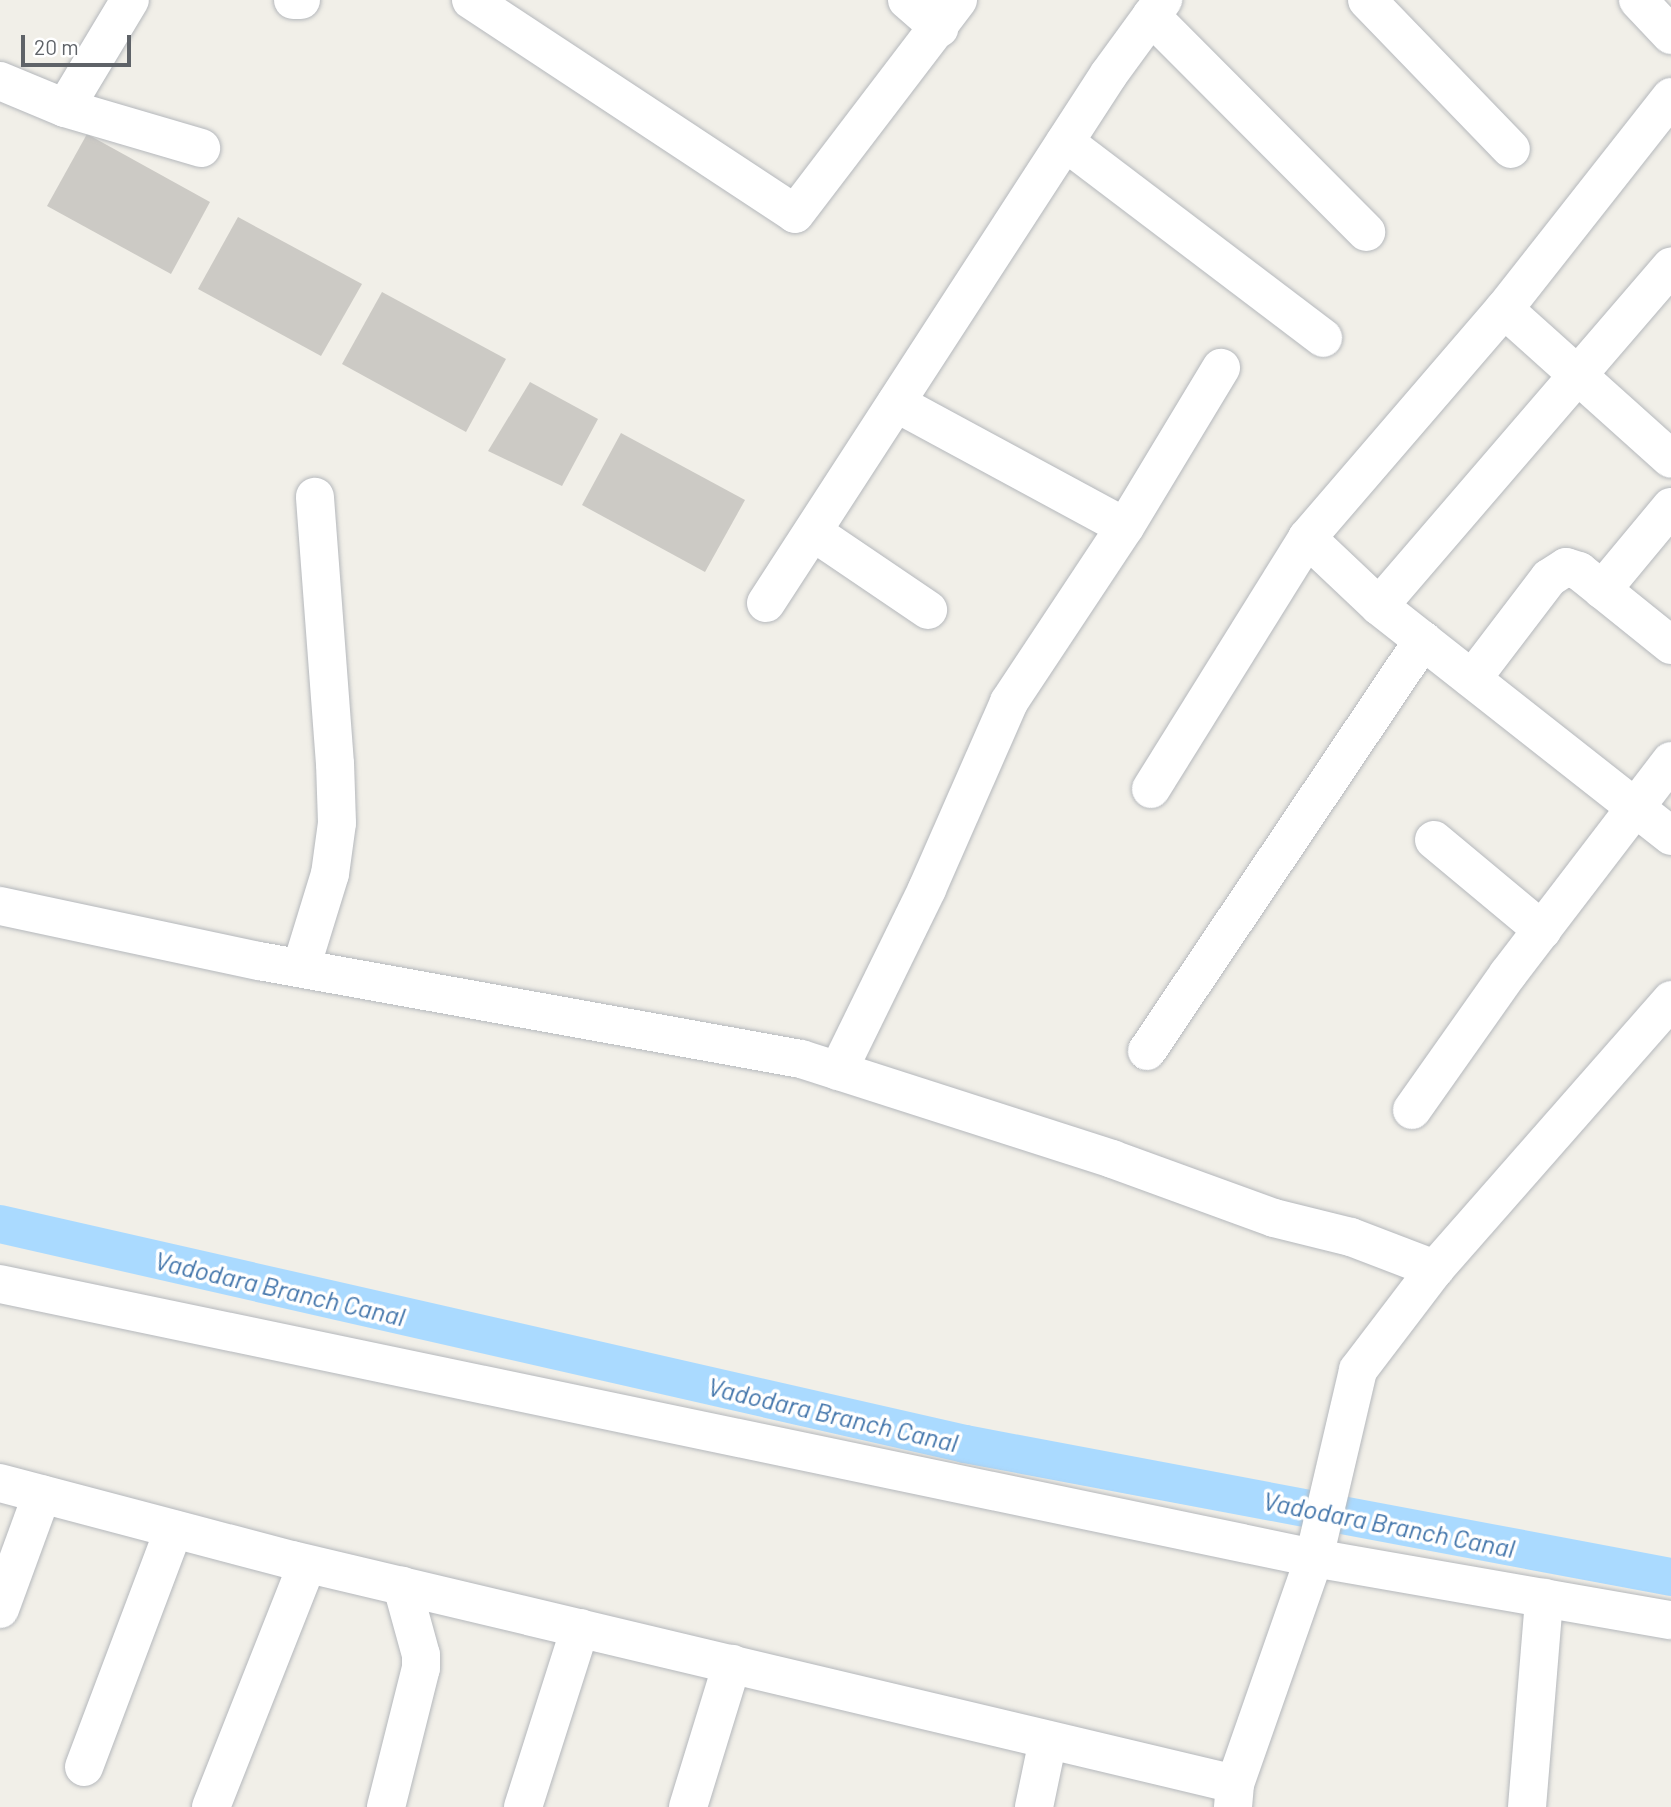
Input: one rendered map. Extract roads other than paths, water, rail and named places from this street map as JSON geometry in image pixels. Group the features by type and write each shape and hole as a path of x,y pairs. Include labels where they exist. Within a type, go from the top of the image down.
{"street":[{"path":"65,108 130,0"},
{"path":"293,0 301,0"},
{"path":"471,0 795,214 949,14 906,0"},
{"path":"1367,0 1511,149"},
{"path":"1638,0 1671,35"},
{"path":"766,603 1065,142 1157,8 1366,232"},
{"path":"0,81 65,108 201,148"},
{"path":"1151,789 1307,538 1504,309 1671,97"},
{"path":"1065,142 1323,338"},
{"path":"1379,606 1671,266"},
{"path":"1504,309 1671,459"},
{"path":"838,1071 927,890 1009,702 1125,527 1221,368"},
{"path":"896,403 1125,527"},
{"path":"301,968 330,874 337,823 315,497"},
{"path":"1602,590 1671,507"},
{"path":"813,531 928,610"},
{"path":"1307,538 1379,606 1637,806 1671,836"},
{"path":"1472,679 1556,571 1566,567 1578,570 1671,645"},
{"path":"1147,1051 1423,640"},
{"path":"1412,1110 1542,930 1671,761"},
{"path":"1434,840 1542,930"},
{"path":"0,906 301,968 801,1059 1112,1159 1274,1218 1351,1237 1435,1269"},
{"path":"0,1483 307,1564 1048,1740 1234,1796 1316,1549 1358,1370 1435,1269 1671,1000"},
{"path":"0,1284 1316,1549 1544,1598 1671,1620"},
{"path":"0,1609 42,1494"},
{"path":"84,1766 174,1529"},
{"path":"211,1807 307,1564"},
{"path":"386,1807 421,1668 421,1654 402,1586"},
{"path":"1527,1807 1544,1598"},
{"path":"523,1807 580,1628"},
{"path":"688,1807 732,1664"},
{"path":"1034,1807 1048,1740"}],"waterway":[{"name":"Vadodara Branch Canal","path":"0,1224 965,1444 1671,1577"}]}
